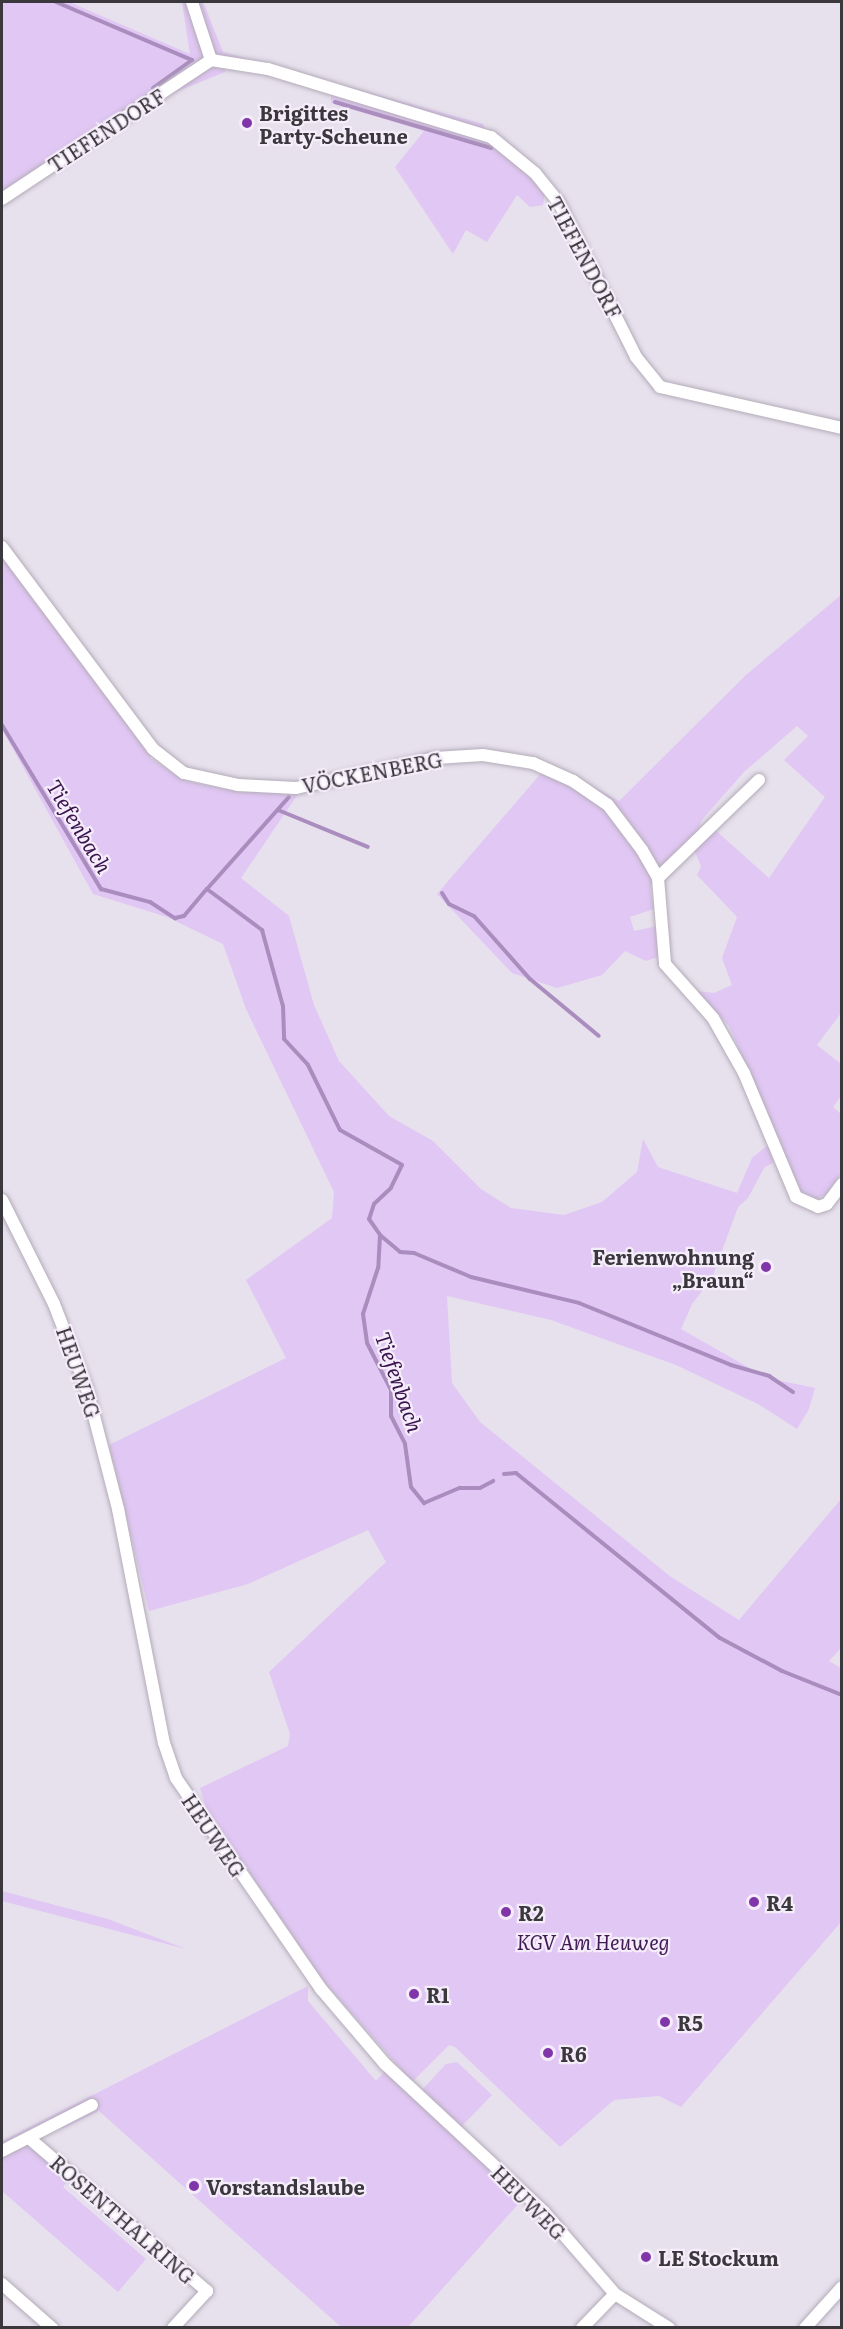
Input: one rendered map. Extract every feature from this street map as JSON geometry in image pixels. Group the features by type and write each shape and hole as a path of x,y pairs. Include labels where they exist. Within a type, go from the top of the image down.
{"street":[{"path":"192,2 211,60"},
{"name":"TIEFENDORF","path":"2,199 211,60 268,69 491,137 535,173 558,201 636,357 660,387 842,428"},
{"name":"VÖCKENBERG","path":"2,547 153,749 184,773 238,785 296,788 435,758 483,755 533,763 573,781 608,805 642,850 658,879 665,964 713,1018 744,1073 789,1189 804,1203 818,1207 827,1204 842,1184"},
{"path":"658,879 759,780"},
{"name":"HEUWEG","path":"2,1200 54,1304 87,1389 118,1509 164,1743 176,1778 333,2004 412,2092 544,2212 615,2294 669,2328"},
{"name":"ROSENTHALRING","path":"2,2151 92,2105"},
{"name":"ROSENTHALRING","path":"29,2138 207,2291 173,2328"},
{"path":"2,2283 52,2328"},
{"path":"805,2328 842,2287"},
{"path":"582,2328 615,2294"}],"green space":[{"path":"2,2 69,2 190,54 182,2 203,2 223,52 483,124 489,141 545,191 543,205 530,207 517,195 487,242 466,230 453,254 395,167 424,131 331,103 331,84 230,59 225,72 166,96 2,206"},
{"name":"KGV Am Heuweg","path":"2,537 154,745 150,758 186,781 239,792 300,791 241,878 289,916 314,1005 339,1061 389,1116 433,1141 481,1189 511,1208 564,1215 602,1202 637,1172 643,1139 658,1167 737,1193 752,1158 768,1145 774,1162 764,1168 748,1198 738,1207 712,1278 692,1304 681,1329 767,1378 815,1388 809,1409 797,1429 758,1404 676,1365 551,1320 447,1296 452,1383 480,1422 671,1577 739,1620 841,1499 841,1648 829,1661 842,1669 841,1922 681,2107 659,2096 614,2100 560,2147 455,2047 449,2045 412,2082 320,1977 206,1808 200,1788 288,1746 290,1734 269,1672 386,1562 368,1530 248,1584 149,1611 109,1445 286,1358 246,1280 332,1218 334,1192 246,1009 223,944 167,917 93,894 2,729"},
{"path":"841,595 841,1013 817,1045 841,1064 841,1096 833,1107 841,1114 842,1173 825,1195 816,1199 799,1191 729,1026 697,991 714,993 732,985 722,958 737,917 697,875 701,866 694,850 714,829 769,878 825,797 784,760 808,736 797,726 744,772 701,821 697,836 658,871 650,887 654,909 630,917 634,931 658,926 661,956 646,961 625,951 602,975 557,988 512,973 437,894 543,771 571,774 619,801 746,675"},
{"path":"2,1891 108,1919 186,1949 2,1901"},
{"path":"308,1986 308,2001 376,2081 385,2071 522,2200 408,2327 341,2327 99,2111 62,2129 56,2119 2,2146 2,2141"},
{"path":"457,2062 492,2095 461,2127 422,2090 446,2064"},
{"path":"29,2144 70,2178 63,2187 146,2259 118,2292 2,2191 2,2156"}],"waterway":[{"path":"56,2 192,60 153,88"},
{"path":"335,102 491,148"},
{"name":"Tiefenbach","path":"2,725 101,889 150,902 175,918 184,916 207,889 262,930 283,1006 284,1039 308,1065 340,1130 402,1165 391,1188 374,1204 369,1219 380,1235 378,1268 363,1314 367,1343 391,1390 391,1416 405,1444 411,1487 424,1503 460,1488 480,1488 493,1481"},
{"path":"207,889 289,797"},
{"path":"278,810 368,847"},
{"path":"442,893 449,904 474,916 530,979 599,1036"},
{"path":"380,1235 400,1252 414,1253 471,1277 579,1303 731,1365 769,1376 793,1392"},
{"name":"Tiefenbach","path":"504,1474 516,1473 720,1638 782,1671 842,1695"}],"place":[{"name":"Brigittes Party-Scheune","path":"247,123"},
{"name":"Ferienwohnung „Braun“","path":"766,1267"},
{"name":"R4","path":"754,1902"},
{"name":"R2","path":"506,1912"},
{"name":"R1","path":"414,1994"},
{"name":"R5","path":"665,2022"},
{"name":"R6","path":"548,2053"},
{"name":"Vorstandslaube","path":"194,2186"},
{"name":"LE Stockum","path":"646,2257"}]}
